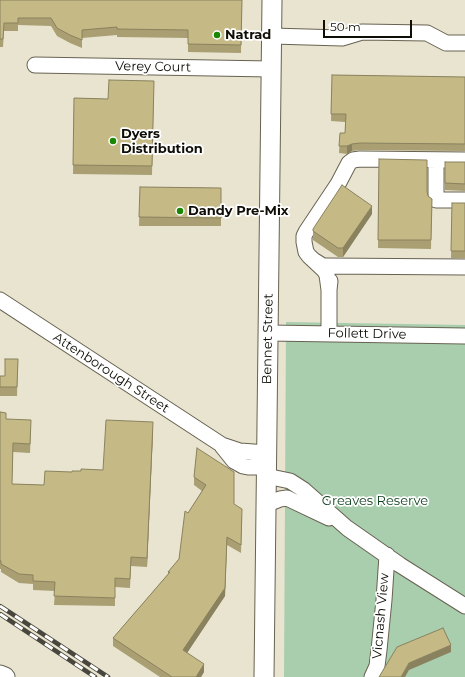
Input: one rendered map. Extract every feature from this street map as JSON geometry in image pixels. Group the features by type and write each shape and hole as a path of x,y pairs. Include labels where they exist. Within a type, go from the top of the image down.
{"main road":[{"name":"Bennet Street","path":"264,677 272,0"},
{"path":"0,675 5,677"}],"street":[{"path":"272,36 342,38 362,32 427,33 446,43 465,43"},
{"name":"Verey Court","path":"35,65 271,69"},
{"path":"329,290 327,277 324,270 307,254 304,239 306,232 338,184 351,161 360,159 465,160"},
{"path":"436,160 436,200 465,200"},
{"path":"311,258 324,266 465,267"},
{"path":"329,334 330,280 340,270 351,267"},
{"name":"Attenborough Street","path":"0,300 222,445 234,460 241,465 248,467 266,465 283,479 294,483 347,528"},
{"name":"Follett Drive","path":"268,333 465,336"},
{"name":"Attenborough Street","path":"266,505 288,498 347,528 465,606"},
{"name":"Vicnash View","path":"372,677 377,666 379,650 387,555"}],"green space":[{"name":"Greaves Reserve","path":"286,322 465,325 465,677 284,677"}],"building":[{"path":"0,0 242,0 241,45 188,44 188,30 117,29 117,27 82,30 82,40 57,28 51,18 18,18 18,23 4,23 3,39 0,39"},
{"path":"332,75 465,77 465,144 360,143 339,146 340,133 345,133 346,114 331,114"},
{"name":"Dyers Distribution","path":"109,80 154,81 152,166 73,165 74,98 108,99"},
{"path":"379,159 427,160 427,191 428,196 432,199 431,240 378,240"},
{"path":"445,162 465,162 465,184 445,183"},
{"path":"342,185 372,206 343,248 338,248 313,231 313,229"},
{"name":"Dandy Pre-Mix","path":"140,187 221,188 221,218 139,217"},
{"path":"452,203 465,203 465,251 451,251"},
{"path":"5,359 18,359 17,387 0,387 0,376 5,376"},
{"path":"0,412 6,413 6,419 31,420 30,444 13,443 12,484 44,485 45,471 72,472 81,471 81,469 103,470 106,420 153,422 147,558 131,557 130,579 115,578 115,598 54,596 55,582 33,581 33,575 19,574 1,564"},
{"path":"197,448 234,472 234,504 242,509 241,545 227,537 225,588 183,650 204,664 196,677 172,677 113,638 170,572 168,572 179,559 185,511 188,513 206,485 194,477"},
{"path":"443,628 451,645 409,663 401,677 379,677 397,647"}],"railway":[{"path":"0,606 108,677"},
{"path":"0,614 95,677"}],"place":[{"name":"Natrad","path":"217,35"},
{"name":"Dyers Distribution","path":"113,141"},
{"name":"Dandy Pre-Mix","path":"180,211"}]}
